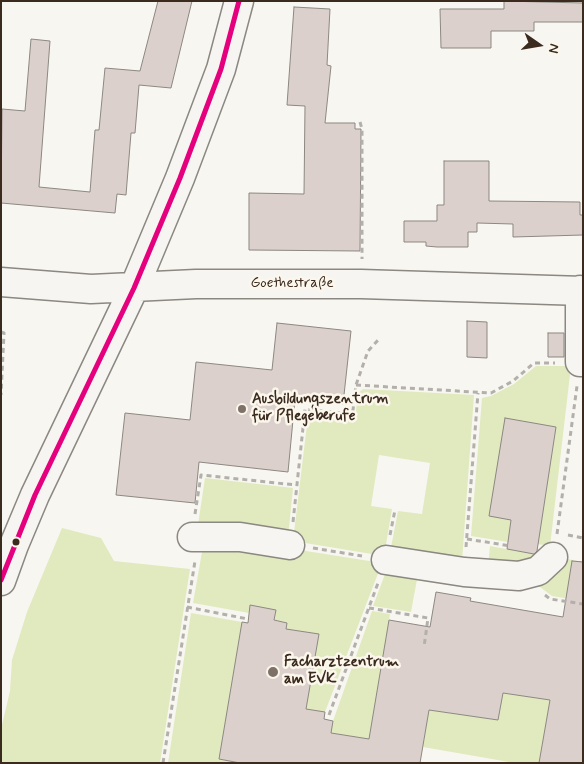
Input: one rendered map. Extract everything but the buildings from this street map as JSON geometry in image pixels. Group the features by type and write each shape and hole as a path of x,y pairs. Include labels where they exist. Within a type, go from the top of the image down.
{"street":[{"path":"1,581 14,545 36,495 134,288 180,178 217,78 239,1"},
{"name":"Goethestraße","path":"1,282 91,289 196,284 361,284 581,290"},
{"path":"581,290 581,362"},
{"path":"192,537 240,537 290,545"},
{"path":"384,567 519,576 538,571 561,542"}],"path":[{"path":"360,122 362,129 361,284"},
{"path":"1,332 4,333 1,395"},
{"path":"329,715 384,567 290,545 305,409 348,414 353,410 356,385 368,351 380,338"},
{"path":"356,385 491,393 512,381 534,363 581,362 561,542"},
{"path":"464,572 478,393"},
{"path":"163,763 197,547 192,537 201,475 296,484"},
{"path":"467,539 510,546"},
{"path":"187,607 248,619"},
{"path":"369,608 428,618 424,647"}],"green space":[{"path":"536,366 571,366 550,546 518,541 541,524 556,427 506,419 511,520 508,542 471,536 482,398 491,396 514,384"},
{"path":"363,389 474,395 461,575 388,563 398,511 422,514 430,463 379,455 371,506 392,509 384,556 293,541 308,416 313,412 348,417 356,411 358,393"},
{"path":"205,478 293,488 287,548 382,563 325,712 306,709 319,634 286,629 287,623 274,620 276,610 250,605 249,613 193,603 202,552 196,538"},
{"path":"62,528 101,538 114,561 190,569 160,763 1,763 1,729 10,691 12,660 27,612"},
{"path":"490,546 546,556 542,560 488,567"},
{"path":"557,557 583,562 582,601 552,596 540,587 511,582"},
{"path":"387,569 418,574 411,612 373,606"},
{"path":"372,611 390,614 369,739 331,733 333,721"},
{"path":"191,613 242,622 219,759 240,763 168,763"},
{"path":"503,693 550,700 539,763 515,763 423,747 429,710 498,720"}],"transit line":[{"path":"1,580 35,495 134,288 180,178 221,69 239,1"}],"place":[{"name":"Ausbildungszentrum für Pflegeberufe","path":"242,409"},
{"name":"Facharztzentrum am EVK","path":"273,672"}]}
